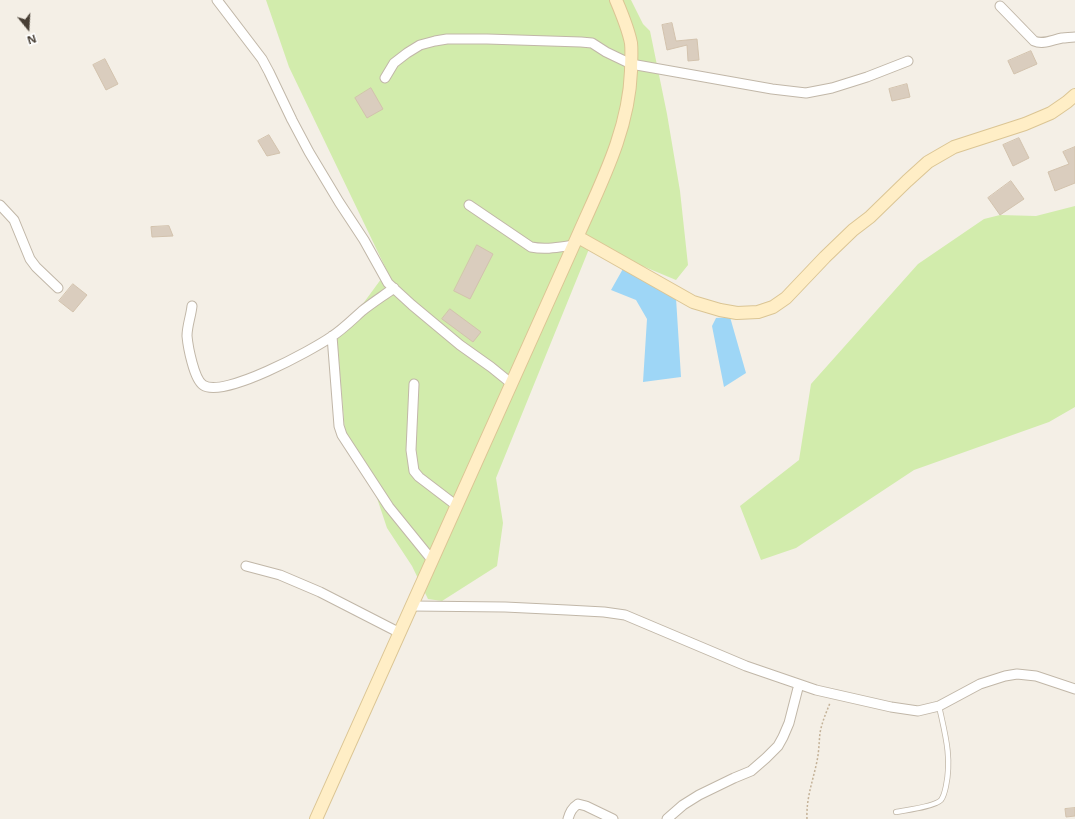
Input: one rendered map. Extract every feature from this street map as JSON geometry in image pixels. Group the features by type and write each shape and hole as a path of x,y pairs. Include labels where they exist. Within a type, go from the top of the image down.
{"street":[{"path":"217,0 262,59 309,152 364,240 388,283 460,345 512,384"},
{"path":"316,819 576,241 617,145 627,108 631,83 631,44 627,27 616,0"},
{"path":"1000,6 1034,41 1038,43 1075,37"},
{"path":"384,78 394,63 420,45 447,40 487,39 581,42 592,44 631,64 772,89 806,92 832,88 867,77 908,61"},
{"path":"469,205 531,247 541,249 549,248 576,241 693,302 720,310 737,313 758,312 773,307 786,298 853,230 870,217 928,162 954,147 1025,124 1051,113 1075,95"},
{"path":"0,205 14,220 30,259 36,268 58,288"},
{"path":"192,306 187,336 193,366 202,385 219,387 251,378 272,369 332,336 363,310 394,288"},
{"path":"332,336 339,426 342,435 389,507 432,560"},
{"path":"414,384 411,450 414,471 419,477 457,506"},
{"path":"246,566 280,575 307,586 400,633"},
{"path":"412,606 505,607 604,612 625,615 746,666 816,690 891,707 918,711 939,706 980,684 1005,676 1017,674 1036,676 1075,689"},
{"path":"667,819 683,805 699,795 751,771 778,746 788,723 799,684"},
{"path":"568,819 573,807 578,804 586,806 613,819"}],"lane":[{"path":"896,812 934,804 941,800 944,794 949,773 949,755 939,706"}],"path":[{"path":"807,819 806,808 810,786 818,758 820,732 833,694"}],"green space":[{"path":"266,0 631,0 643,24 650,31 667,114 680,191 688,265 676,280 616,255 589,249 496,478 503,523 497,566 442,601 428,599 412,566 387,528 375,492 346,444 337,339 387,271 289,67"},
{"path":"1075,206 1075,407 1049,422 914,470 796,548 761,560 740,506 799,460 811,384 918,264 984,219 1000,215 1036,216"}],"water":[{"path":"624,267 676,298 681,377 643,382 647,319 636,300 611,290"},
{"path":"730,317 746,373 724,387 712,326 716,318"}],"building":[{"path":"672,23 676,41 697,39 699,60 688,61 687,45 667,50 662,25"},
{"path":"1031,51 1037,64 1014,74 1008,61"},
{"path":"105,59 118,84 106,90 93,65"},
{"path":"907,84 910,97 892,101 889,89"},
{"path":"371,88 383,109 367,118 355,98"},
{"path":"269,135 280,153 267,156 258,141"},
{"path":"1019,138 1029,158 1013,166 1003,145"},
{"path":"1075,147 1075,183 1055,191 1048,172 1069,164 1063,152"},
{"path":"1011,181 1024,199 1000,215 988,198"},
{"path":"169,226 173,236 152,237 151,227"},
{"path":"477,245 493,254 470,299 454,291"},
{"path":"73,284 87,295 73,312 59,301"},
{"path":"450,309 481,332 473,342 442,319"},
{"path":"1075,808 1075,816 1066,817 1065,809"}]}
